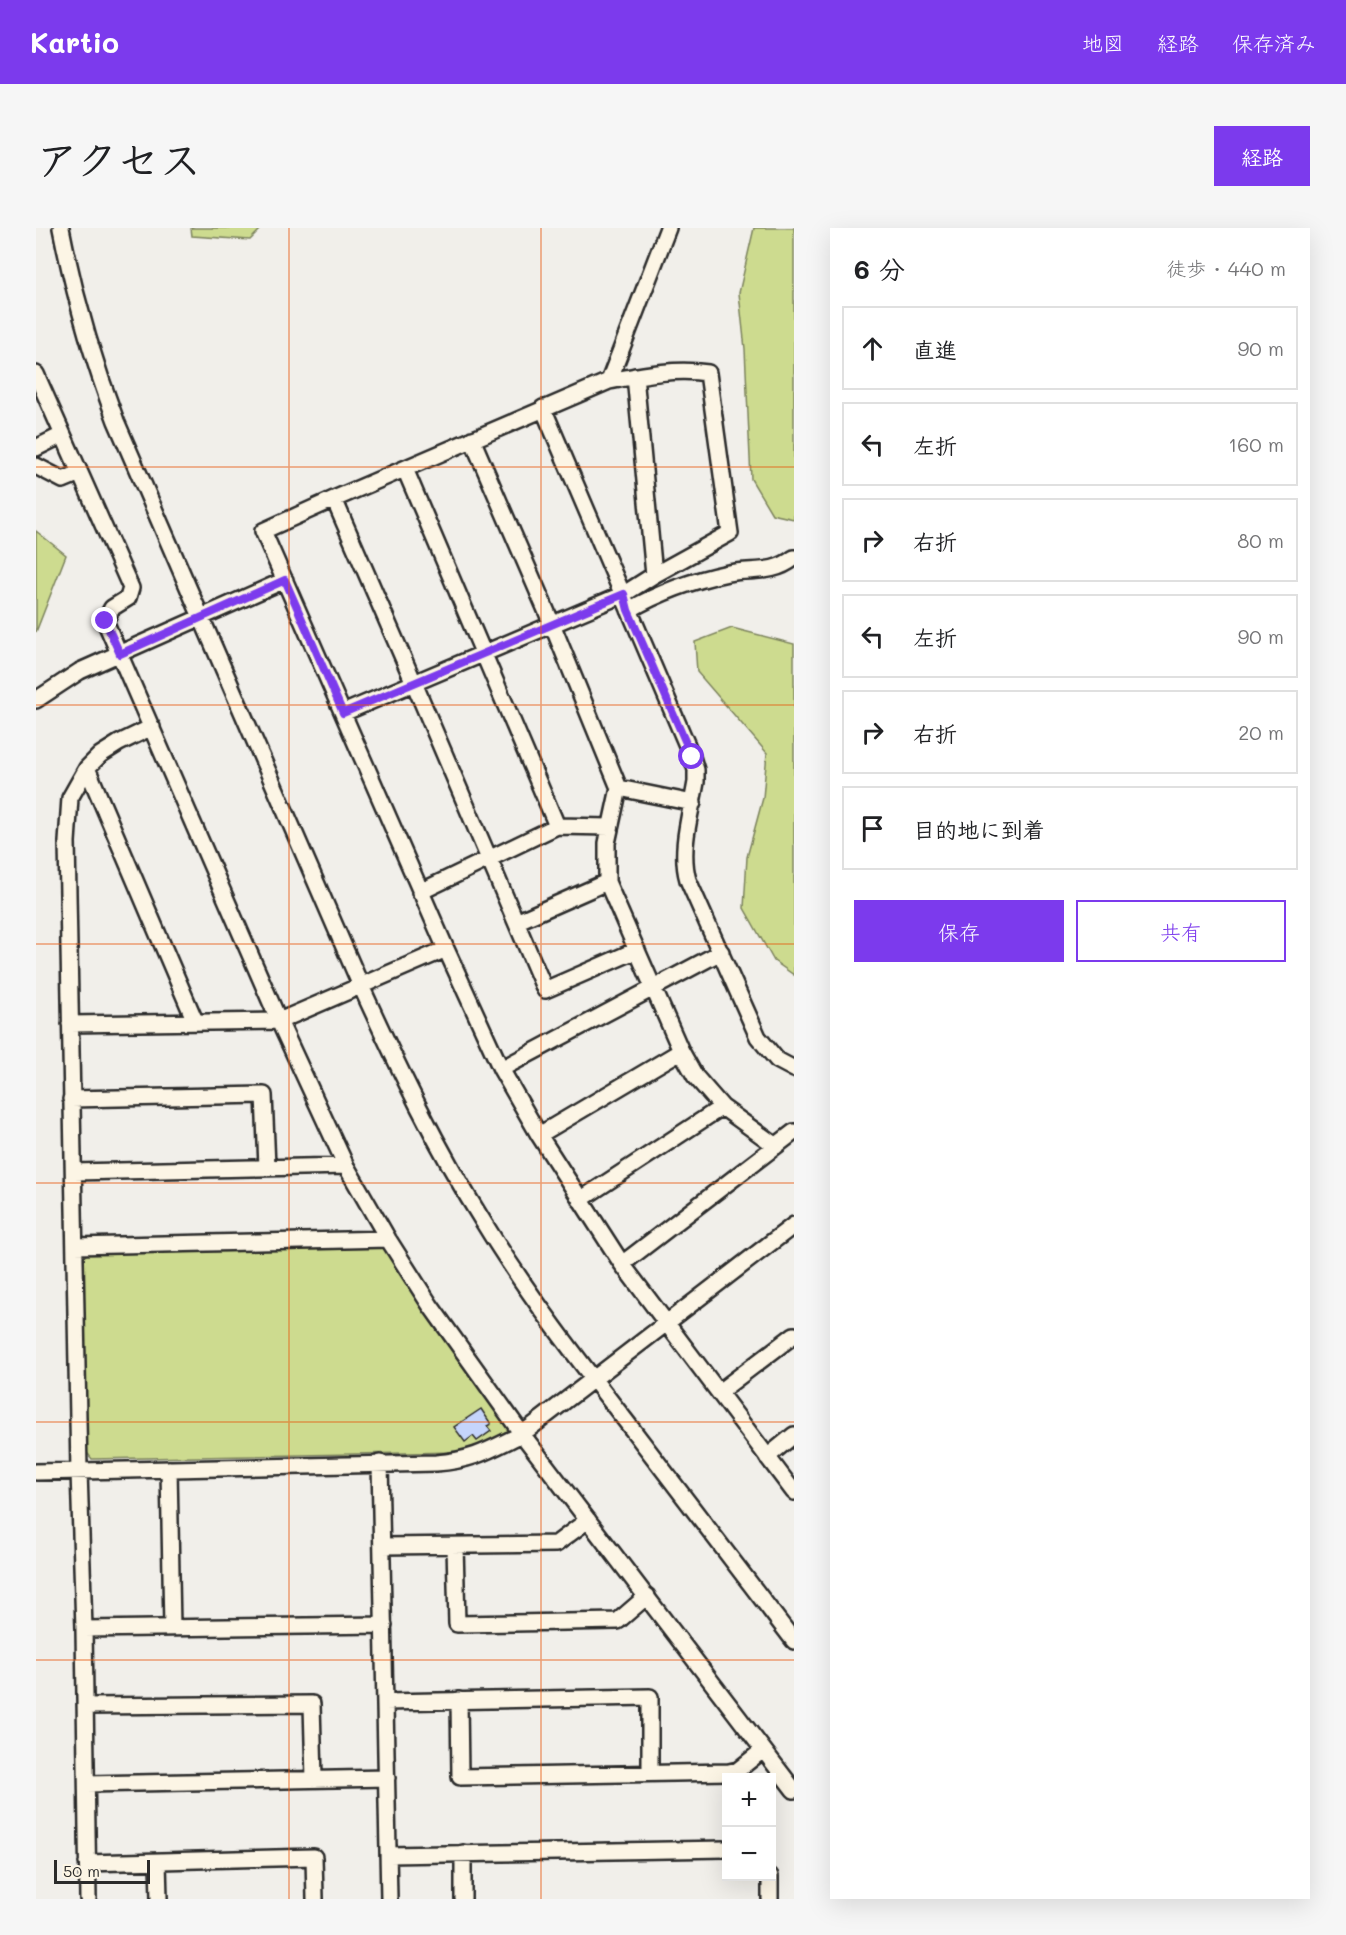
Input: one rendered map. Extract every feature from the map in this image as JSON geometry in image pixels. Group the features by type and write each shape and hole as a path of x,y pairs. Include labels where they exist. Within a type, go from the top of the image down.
{"street":[{"path":"61,228 81,316 98,374 200,618 402,1077 483,1222 516,1273 593,1379 794,1641"},
{"path":"609,381 668,228"},
{"path":"343,713 624,594 730,533 708,373 691,370 657,372 609,381 263,531 420,892 501,1069 539,1135 622,1264 794,1492"},
{"path":"36,374 131,588 128,598 112,608 105,621 279,1021 346,1166 388,1239 430,1305 522,1434 794,1790"},
{"path":"635,376 654,575"},
{"path":"543,408 624,594 628,610 696,770 685,855 688,880 758,1036 777,1060 794,1069"},
{"path":"36,448 62,435"},
{"path":"472,439 552,624 619,788 607,843 607,882 681,1051 695,1076 722,1107 776,1146"},
{"path":"36,466 63,480 80,473"},
{"path":"405,469 557,826"},
{"path":"334,499 545,990 637,950"},
{"path":"628,610 664,592 729,573 784,566 794,558"},
{"path":"36,700 80,671 285,580"},
{"path":"88,1899 86,1706 79,1471 67,842 70,798 87,768 100,755 119,743 153,727"},
{"path":"87,768 195,1021"},
{"path":"619,788 693,803"},
{"path":"420,892 557,826 610,827"},
{"path":"516,922 607,882"},
{"path":"70,1024 279,1021 446,949"},
{"path":"501,1069 721,952"},
{"path":"539,1135 681,1051"},
{"path":"71,1099 264,1095 267,1167"},
{"path":"580,1200 722,1107"},
{"path":"622,1264 794,1132"},
{"path":"74,1172 346,1166"},
{"path":"36,1472 460,1461 474,1457 522,1434 794,1225"},
{"path":"75,1246 388,1239"},
{"path":"718,1392 794,1335"},
{"path":"767,1457 794,1435"},
{"path":"380,1463 389,1899"},
{"path":"169,1468 172,1628"},
{"path":"382,1546 556,1544 588,1520"},
{"path":"455,1546 457,1624 618,1621 647,1596"},
{"path":"84,1629 384,1624"},
{"path":"385,1702 650,1697 650,1772"},
{"path":"459,1700 460,1777 738,1770 763,1750"},
{"path":"86,1706 312,1704 314,1779"},
{"path":"87,1784 387,1778"},
{"path":"388,1855 722,1849"},
{"path":"463,1853 463,1899"},
{"path":"87,1863 314,1857 315,1899"},
{"path":"158,1862 159,1899"},
{"path":"770,1881 770,1899"}],"green space":[{"path":"191,228 262,228 250,240 192,236"},
{"path":"754,228 794,228 794,519 772,514 751,479 745,349 739,293"},
{"path":"36,531 66,555 36,632"},
{"path":"732,628 794,644 794,975 774,961 744,908 747,857 763,798 767,753 697,672 695,642"},
{"path":"378,1244 386,1249 436,1329 508,1430 488,1444 459,1452 92,1459 85,1450 81,1260 89,1252"}],"building":[{"path":"481,1409 491,1424 487,1426 491,1431 477,1441 473,1436 465,1442 454,1427"}],"route":[{"path":"105,621 120,654 285,580 343,713 624,594 628,610 692,757"}]}
